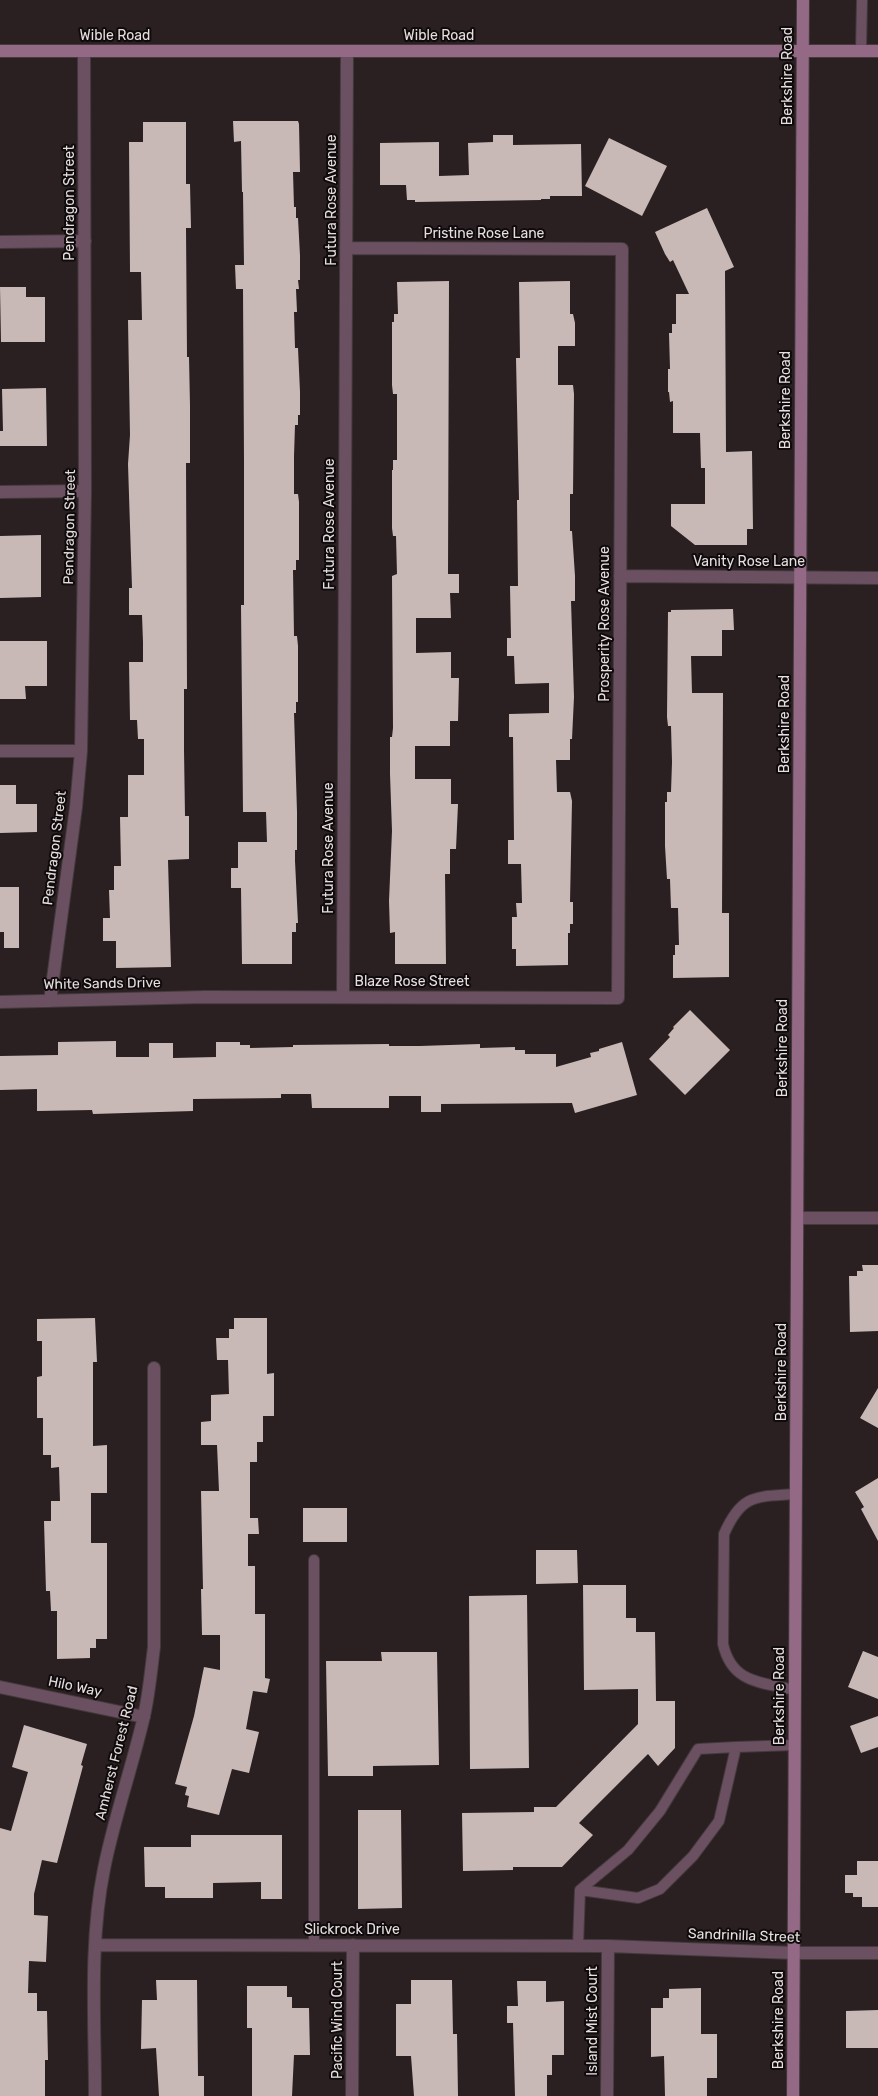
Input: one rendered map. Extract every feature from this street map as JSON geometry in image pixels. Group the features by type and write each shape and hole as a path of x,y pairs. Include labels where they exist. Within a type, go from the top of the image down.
{"street":[{"name":"Berkshire Road","path":"793,2096 803,0"},
{"name":"Wible Road","path":"0,51 878,51"},
{"name":"Pendragon Street","path":"50,1000 76,807 81,751 86,491 84,51"},
{"name":"Futura Rose Avenue","path":"343,997 347,51"},
{"path":"0,242 85,241"},
{"name":"Pristine Rose Lane","path":"346,248 622,249"},
{"name":"Prosperity Rose Avenue","path":"618,998 622,249"},
{"path":"0,492 86,491"},
{"name":"Vanity Rose Lane","path":"620,576 878,578"},
{"path":"0,751 81,751"},
{"name":"Blaze Rose Street","path":"205,997 618,998"},
{"name":"White Sands Drive","path":"0,1002 205,997"},
{"path":"798,1218 878,1218"},
{"name":"Amherst Forest Road","path":"95,2096 95,1945 97,1910 104,1868 144,1717 154,1647 154,1368"},
{"name":"Hilo Way","path":"0,1687 144,1717"},
{"name":"Slickrock Drive","path":"95,1945 608,1946"},
{"name":"Pacific Wind Court","path":"352,2096 353,1945"},
{"name":"Sandrinilla Street","path":"608,1946 794,1953 878,1953"},
{"name":"Island Mist Court","path":"607,2096 608,1946"}],"lane":[{"path":"861,51 862,0"},
{"path":"795,1690 745,1678 732,1665 725,1652 723,1620 724,1534 731,1519 747,1501 757,1497 796,1494"},
{"path":"314,1560 314,1945"},
{"path":"578,1946 580,1890 628,1850 660,1811 698,1749 795,1745"},
{"path":"580,1890 638,1898 660,1888 693,1856 719,1821 736,1747"}],"building":[{"path":"233,121 298,121 299,124 300,172 293,172 294,207 296,207 296,218 298,218 300,256 300,280 298,280 299,289 296,289 297,312 294,312 295,348 298,348 300,392 300,415 298,415 298,425 295,425 294,456 294,494 298,494 299,502 299,560 296,560 296,570 293,570 294,636 297,636 298,646 298,702 296,702 296,713 294,713 297,812 297,850 295,850 295,861 298,923 296,923 296,932 292,932 292,964 242,964 241,888 231,888 231,868 238,868 238,842 267,842 266,812 243,812 241,605 244,605 243,289 236,289 235,265 244,265 243,192 241,141 234,142"},
{"path":"143,122 186,122 186,184 190,184 191,228 186,228 190,463 186,463 187,689 184,689 185,816 189,816 189,859 168,860 171,967 116,968 116,941 103,941 103,918 110,918 109,890 114,890 114,866 121,866 120,817 128,817 128,775 144,775 144,739 138,739 137,720 130,720 129,662 143,662 143,642 142,615 129,615 129,588 132,588 128,464 130,435 128,320 142,320 141,272 130,272 129,142 143,142"},
{"path":"493,135 513,135 513,145 581,144 582,196 550,196 550,199 541,200 415,202 415,200 407,200 406,185 380,185 380,143 439,142 439,176 469,175 468,143 493,142"},
{"path":"609,138 667,166 642,216 585,186"},
{"path":"707,208 734,267 725,271 726,452 752,451 753,529 747,529 747,545 695,545 671,526 671,504 705,504 705,468 701,468 700,433 673,433 673,401 670,402 668,392 668,369 670,369 669,333 672,333 672,324 676,324 676,294 689,294 673,260 670,262 655,232"},
{"path":"449,281 448,574 459,574 459,593 450,593 451,618 416,618 416,653 451,652 451,678 459,678 458,721 450,721 450,746 415,746 415,779 451,779 451,804 458,804 456,849 450,849 450,874 445,874 446,964 395,964 395,932 390,933 389,901 392,831 390,737 392,737 393,728 392,576 397,574 396,536 393,536 392,528 392,470 393,460 397,460 397,394 393,394 392,385 392,322 394,322 394,314 398,314 397,282"},
{"path":"570,281 570,314 573,314 575,323 575,346 558,346 558,385 573,385 574,394 573,494 570,494 570,531 572,531 575,576 575,601 571,601 574,697 572,739 570,739 570,760 556,760 557,792 570,792 572,801 570,902 573,902 573,924 570,924 570,933 568,933 568,965 516,966 516,949 512,949 512,917 517,917 516,903 522,903 521,864 508,864 508,840 514,840 513,737 509,737 509,714 549,713 549,683 515,684 514,656 507,656 507,638 511,638 510,586 518,586 517,500 519,500 516,358 520,358 519,282"},
{"path":"0,287 26,287 26,297 45,297 45,342 1,342"},
{"path":"46,388 47,446 0,446 0,431 3,431 2,389"},
{"path":"41,535 41,597 0,598 0,536"},
{"path":"733,609 734,630 722,630 722,656 691,656 692,693 723,693 722,913 729,913 729,977 673,978 673,955 675,955 675,945 679,945 678,908 671,908 670,879 667,879 665,846 665,802 667,802 667,792 671,792 672,762 671,726 668,726 667,717 668,612 671,612 671,610"},
{"path":"0,641 47,641 47,686 25,686 26,699 0,699"},
{"path":"0,785 16,785 16,804 37,804 37,832 0,833"},
{"path":"0,887 19,887 19,948 4,948 4,932 0,932"},
{"path":"690,1010 730,1050 685,1095 649,1059 670,1037 668,1035 674,1028 673,1027"},
{"path":"116,1041 116,1057 149,1057 149,1043 173,1043 173,1058 216,1057 216,1042 240,1042 240,1045 250,1045 250,1048 293,1047 293,1045 389,1044 389,1046 420,1046 480,1044 480,1048 515,1047 515,1050 525,1050 525,1054 556,1054 556,1067 591,1057 590,1053 622,1042 637,1095 575,1113 572,1103 441,1104 441,1112 421,1112 421,1096 389,1096 389,1108 312,1108 311,1094 281,1094 281,1098 193,1099 193,1111 93,1114 92,1110 37,1111 37,1089 0,1090 0,1056 58,1055 58,1042"},
{"path":"862,1265 878,1265 878,1331 850,1332 849,1276 857,1276 857,1271 863,1271"},
{"path":"95,1318 97,1362 93,1362 93,1446 107,1445 107,1493 91,1493 91,1543 107,1543 107,1639 96,1639 96,1648 90,1648 90,1658 57,1659 57,1611 51,1611 50,1591 46,1591 44,1521 51,1521 51,1501 60,1501 59,1467 51,1468 51,1455 43,1455 43,1418 37,1418 37,1377 42,1376 42,1341 37,1341 37,1319"},
{"path":"234,1318 267,1318 267,1374 274,1373 274,1416 263,1416 263,1442 257,1442 257,1462 250,1462 250,1518 258,1518 259,1534 248,1534 248,1566 255,1566 255,1614 265,1614 265,1678 270,1679 267,1693 253,1691 246,1729 259,1732 249,1773 232,1769 219,1815 187,1807 189,1796 185,1795 187,1787 175,1784 194,1716 204,1667 220,1670 220,1635 202,1635 201,1589 203,1589 201,1491 219,1491 217,1445 201,1445 201,1422 211,1421 211,1395 229,1394 228,1360 217,1360 216,1338 229,1338 229,1329 234,1329"},
{"path":"878,1388 878,1428 860,1418"},
{"path":"878,1478 878,1541 861,1509 864,1507 855,1492"},
{"path":"303,1508 347,1508 347,1542 303,1542"},
{"path":"536,1550 577,1550 578,1583 536,1584"},
{"path":"583,1585 626,1585 626,1618 636,1618 636,1632 655,1632 656,1701 675,1701 675,1748 658,1766 648,1754 579,1823 593,1835 562,1867 513,1867 513,1870 463,1871 462,1813 534,1812 534,1807 556,1807 638,1724 638,1689 584,1690"},
{"path":"527,1595 529,1768 470,1769 469,1596"},
{"path":"863,1651 878,1657 878,1699 848,1687"},
{"path":"381,1652 437,1652 439,1765 373,1766 373,1776 328,1776 326,1661 382,1661"},
{"path":"878,1716 878,1747 861,1753 850,1726"},
{"path":"24,1725 87,1744 81,1765 83,1766 57,1863 42,1860 34,1894 34,1915 48,1916 46,1962 29,1961 28,1993 37,1993 37,2011 47,2011 48,2060 45,2060 45,2096 0,2096 0,1828 11,1831 28,1772 12,1767"},
{"path":"358,1810 401,1810 402,1908 358,1909"},
{"path":"191,1835 282,1835 282,1899 261,1899 261,1882 213,1883 213,1898 165,1898 165,1887 145,1887 144,1847 191,1847"},
{"path":"857,1861 878,1861 878,1907 862,1907 862,1897 853,1897 853,1893 845,1893 845,1875 857,1875"},
{"path":"156,1980 197,1980 198,2076 204,2076 204,2096 159,2096 156,2048 141,2049 142,2000 157,2000"},
{"path":"411,1980 452,1980 453,2034 457,2034 458,2096 414,2096 411,2056 396,2056 396,2004 411,2004"},
{"path":"517,1981 546,1981 546,2002 564,2001 564,2055 552,2055 552,2075 547,2075 547,2096 515,2096 513,2023 507,2023 507,2006 518,2006"},
{"path":"247,1986 287,1986 287,1997 292,1997 292,2008 309,2008 310,2055 294,2055 292,2096 252,2096 252,2028 247,2028"},
{"path":"701,1988 701,2034 717,2034 717,2078 707,2078 707,2096 665,2096 664,2056 651,2057 651,2008 663,2008 663,1998 669,1998 669,1989"},
{"path":"878,2010 878,2048 846,2048 846,2011"}]}
